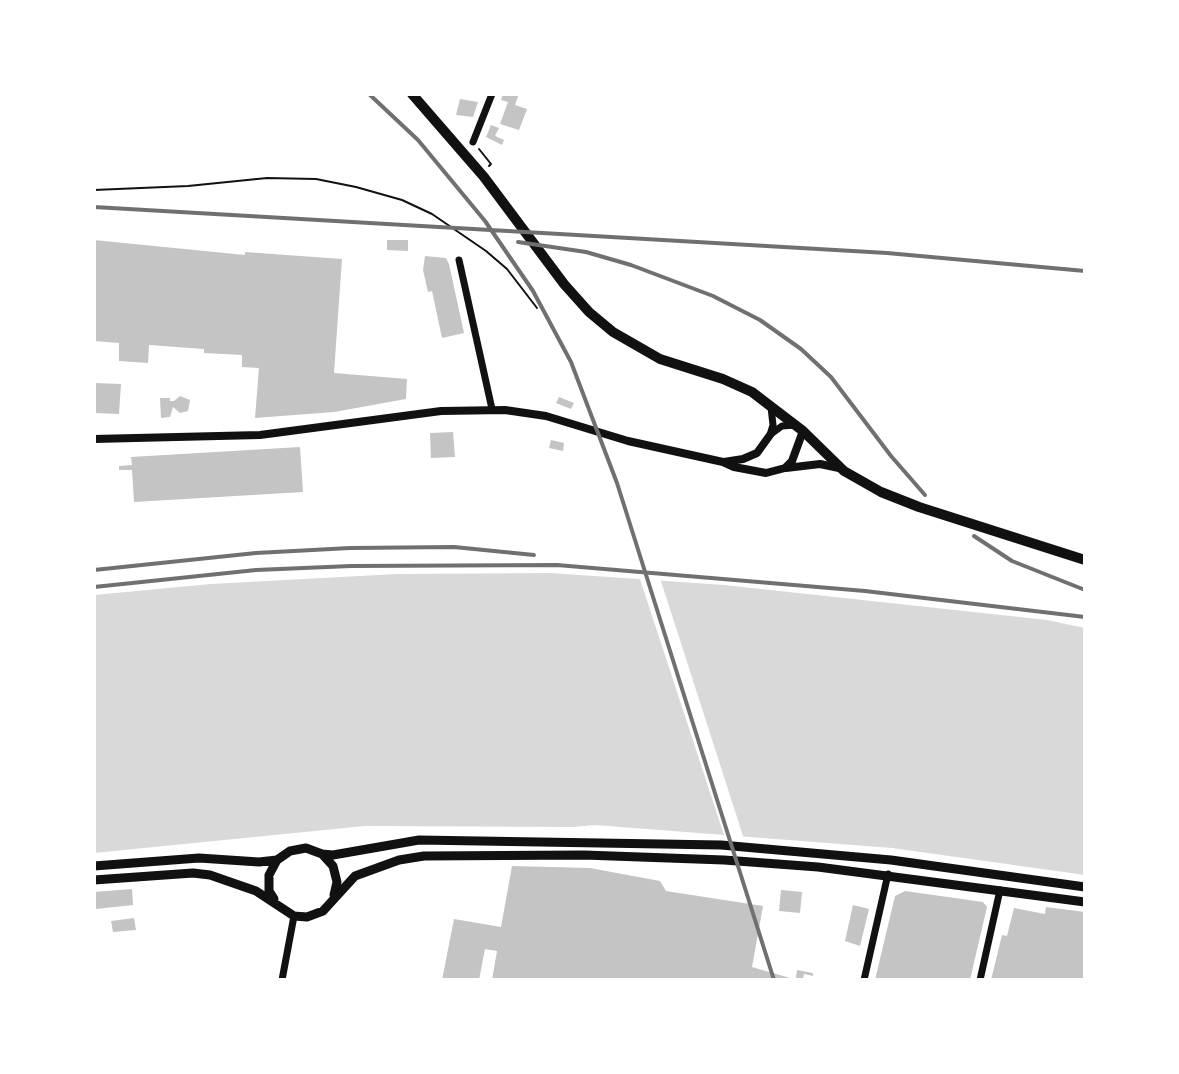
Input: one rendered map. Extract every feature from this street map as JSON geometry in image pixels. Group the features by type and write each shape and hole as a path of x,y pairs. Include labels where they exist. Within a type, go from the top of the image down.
{"main road":[{"path":"412,94 504,202 564,284 601,323 642,350 736,383 800,428 844,471 881,492 1085,560"},
{"path":"277,906 269,891 269,875 277,860 290,851 306,848 333,855 419,840 721,845 879,859 1085,887"},
{"path":"322,854 333,866 337,882 333,898"},
{"path":"94,880 193,873 238,883 294,916 307,917 323,911 348,882 364,872 424,856 584,855 724,860 888,874 1085,902"},
{"path":"94,866 199,858 259,862 277,860"}],"street":[{"path":"473,142 492,94"},
{"path":"459,260 492,409"},
{"path":"723,462 751,456 763,447 773,425 771,405"},
{"path":"94,439 260,435 441,411 492,409 546,416 628,441 766,473 820,464 844,471"},
{"path":"770,435 782,426 800,428 795,456 785,468"},
{"path":"864,980 888,874"},
{"path":"980,980 1000,890"},
{"path":"282,980 294,916"}],"path":[{"path":"473,142 491,164"},
{"path":"94,190 188,186 267,178 316,179 402,200 432,214 486,251 507,269 537,308"}],"shaded area":[{"path":"551,573 724,585 1047,620 1085,628 1085,875 892,848 595,825 365,826 94,853 94,595 211,584 397,574"}],"pier":[{"path":"639,576 660,578 744,839 725,838"}],"building":[{"path":"503,94 519,94 515,105 527,109 519,130 500,124 508,102 501,100"},
{"path":"460,99 478,102 473,117 456,115"},
{"path":"491,125 499,128 495,136 504,140 502,145 486,137"},
{"path":"94,240 245,255 245,252 342,259 334,373 407,379 406,399 334,412 255,418 259,368 242,367 242,355 149,345 148,363 119,361 119,343 94,341"},
{"path":"387,240 408,240 408,251 387,250"},
{"path":"425,256 446,258 464,333 442,338 432,291 428,292 423,270"},
{"path":"94,383 121,384 119,414 94,413"},
{"path":"180,396 190,400 188,411 180,413 173,407 170,417 161,418 160,398 174,401"},
{"path":"559,397 574,403 571,409 556,403"},
{"path":"453,432 455,457 431,458 430,433"},
{"path":"551,440 564,443 563,451 549,448"},
{"path":"300,447 303,492 134,502 132,470 119,470 119,466 132,465 131,457"},
{"path":"512,866 590,868 660,881 666,891 763,906 752,967 797,980 492,980 497,951 485,949 479,980 442,980 454,919 501,927"},
{"path":"132,889 133,905 96,909 94,892"},
{"path":"781,890 802,892 800,913 779,911"},
{"path":"905,891 983,902 987,907 970,980 875,980 895,896"},
{"path":"853,905 869,909 860,946 845,941"},
{"path":"1046,907 1085,912 1085,980 991,980 1002,935 1007,936 1014,908 1045,914"},
{"path":"134,918 136,930 113,932 111,921"},
{"path":"797,970 813,973 813,976 804,974 803,979 796,978"}],"railway":[{"path":"369,94 418,140 485,221 533,291 571,362 617,483 774,980"},
{"path":"94,207 887,253 1085,271"},
{"path":"518,242 586,252 631,265 713,296 760,320 801,349 831,377 925,495"},
{"path":"974,536 1012,561 1085,590"},
{"path":"94,570 256,553 350,548 454,547 534,555"},
{"path":"94,587 256,570 351,566 557,565 865,591 1085,617"}]}
